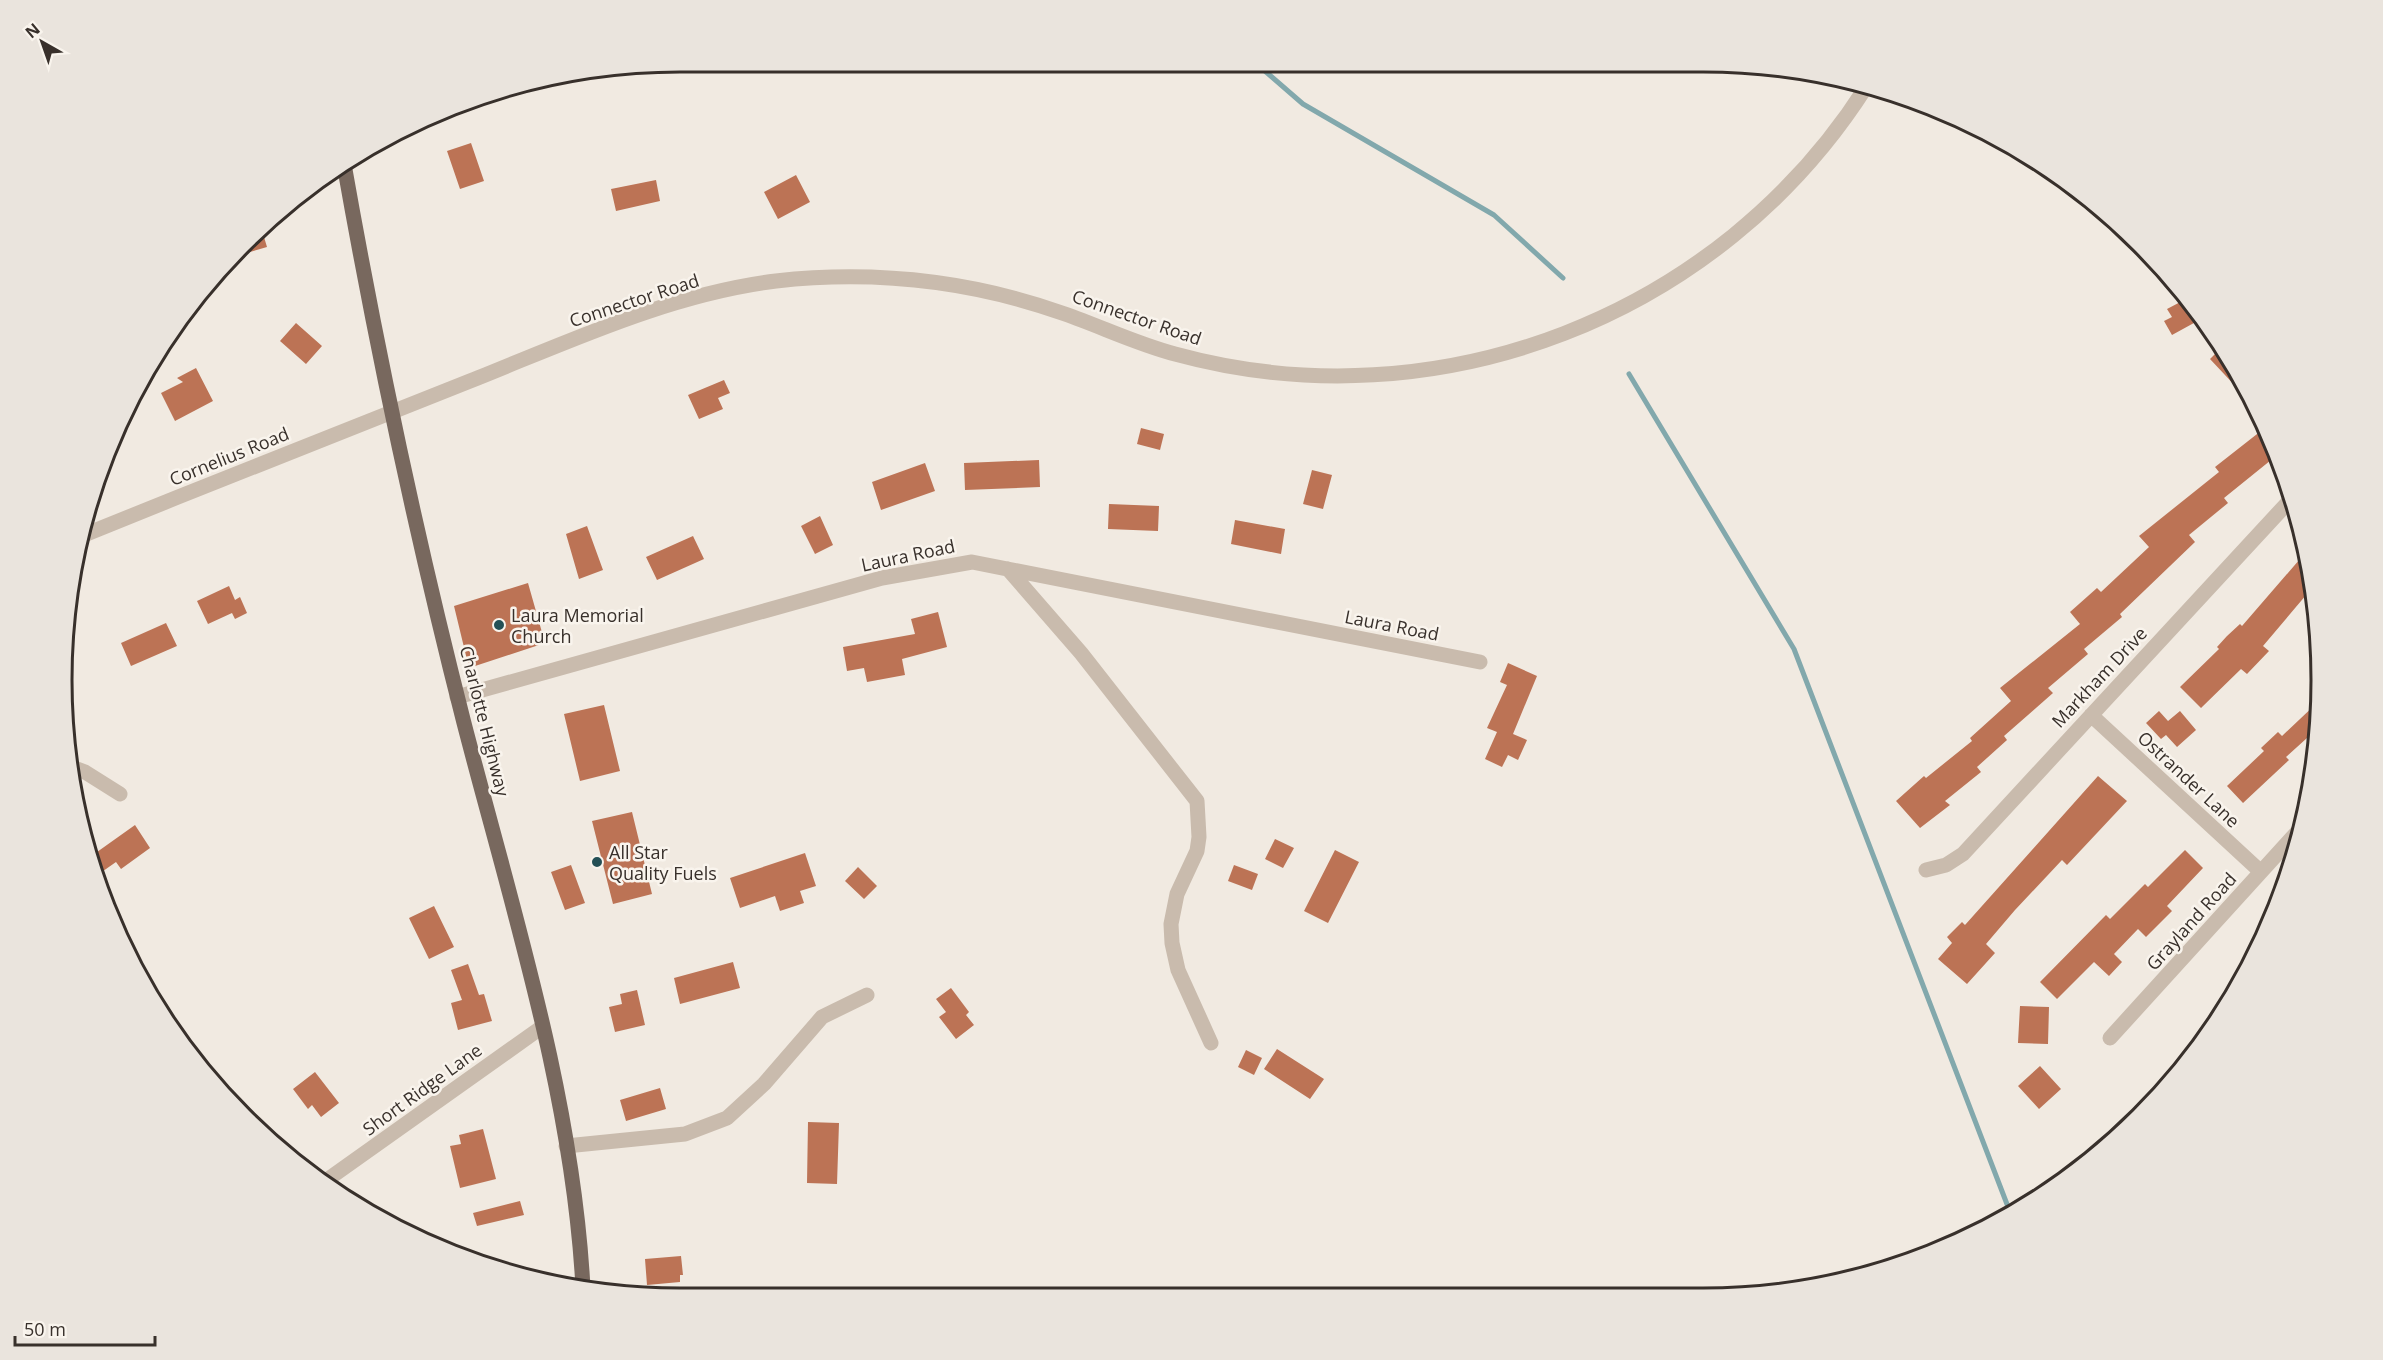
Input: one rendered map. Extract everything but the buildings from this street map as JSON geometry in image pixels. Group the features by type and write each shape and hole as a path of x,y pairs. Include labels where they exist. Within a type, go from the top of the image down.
{"main road":[{"name":"Charlotte Highway","path":"346,172 393,412 458,697 555,1076 577,1216 582,1280"}],"street":[{"name":"Connector Road","path":"393,412 643,315 727,290 812,278 924,279 971,287 1067,314 1173,354 1232,367 1305,375 1370,375 1425,370 1478,361 1584,327 1677,278 1754,221 1825,144 1861,93"},
{"name":"Cornelius Road","path":"91,532 393,412"},
{"name":"Markham Drive","path":"1926,870 1946,866 1962,854 2285,506"},
{"name":"Laura Road","path":"458,697 882,578 972,562 1480,662"},
{"path":"1008,569 1073,644 1197,801 1199,837 1197,851 1178,894 1171,924 1172,943 1178,970 1211,1043"},
{"name":"Ostrander Lane","path":"2091,715 2261,872"},
{"path":"79,770 120,794"},
{"name":"Grayland Road","path":"2110,1038 2289,841"},
{"path":"566,1146 685,1134 727,1118 764,1084 822,1017 867,995"},
{"name":"Short Ridge Lane","path":"331,1177 542,1027"}],"waterway":[{"path":"1266,72 1303,104 1494,215 1563,278"},
{"path":"1629,374 1794,649 2008,1206"}],"place":[{"name":"Laura Memorial Church","path":"499,625"},
{"name":"All Star Quality Fuels","path":"597,862"}]}
